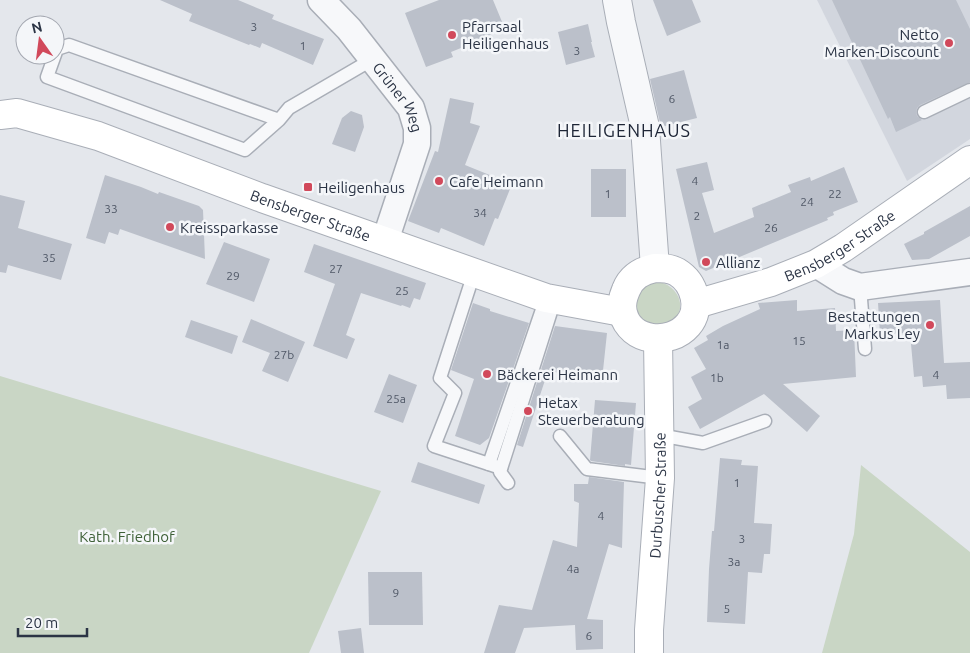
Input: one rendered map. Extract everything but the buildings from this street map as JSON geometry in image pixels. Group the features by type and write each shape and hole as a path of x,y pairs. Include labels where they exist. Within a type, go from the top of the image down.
{"main road":[{"name":"Bensberger Straße","path":"0,115 17,114 98,136 262,198 474,273 551,298 622,312"},
{"name":"Bensberger Straße","path":"696,304 771,282 816,264 851,243 970,160"},
{"path":"655,268 676,272 684,278 695,295 696,304 695,313 687,326 680,332 667,338 658,339 646,337 635,331 628,324 622,312 623,297 628,285 635,276 644,270 655,268"},
{"name":"Durbuscher Straße","path":"649,653 648,630 660,478 658,339"}],"street":[{"name":"Grüner Weg","path":"323,0 411,108 417,128 417,144 385,241"},
{"path":"617,0 645,127 655,268"},
{"path":"816,264 842,281 860,287 970,272"}],"lane":[{"path":"279,120 69,46 57,49 47,78 245,150 279,120 289,108 373,59"},
{"path":"924,112 970,90"},
{"path":"474,273 440,378 455,394 434,446 501,468"},
{"path":"860,287 864,349"},
{"path":"488,464 551,298"},
{"path":"508,483 500,472 551,298"},
{"path":"659,435 704,442 765,421"},
{"path":"560,436 587,469 660,478"}],"shaded area":[{"path":"817,0 970,0 970,139 907,181"}],"green space":[{"path":"659,282 670,287 677,295 680,306 677,317 672,323 663,326 644,324 635,313 637,295 642,288"},
{"name":"Kath. Friedhof","path":"0,376 381,491 309,653 0,653"},
{"path":"861,465 970,552 970,653 822,653 854,534"}],"place":[{"name":"Pfarrsaal Heiligenhaus","path":"452,35"},
{"name":"Netto Marken-Discount","path":"949,43"},
{"name":"Cafe Heimann","path":"439,181"},
{"name":"Heiligenhaus","path":"308,187"},
{"name":"Kreissparkasse","path":"170,227"},
{"name":"Allianz","path":"706,262"},
{"name":"Bestattungen Markus Ley","path":"930,325"},
{"name":"Bäckerei Heimann","path":"487,374"},
{"name":"Hetax Steuerberatung","path":"528,411"}],"district":[{"name":"HEILIGENHAUS","path":"624,130"}]}
